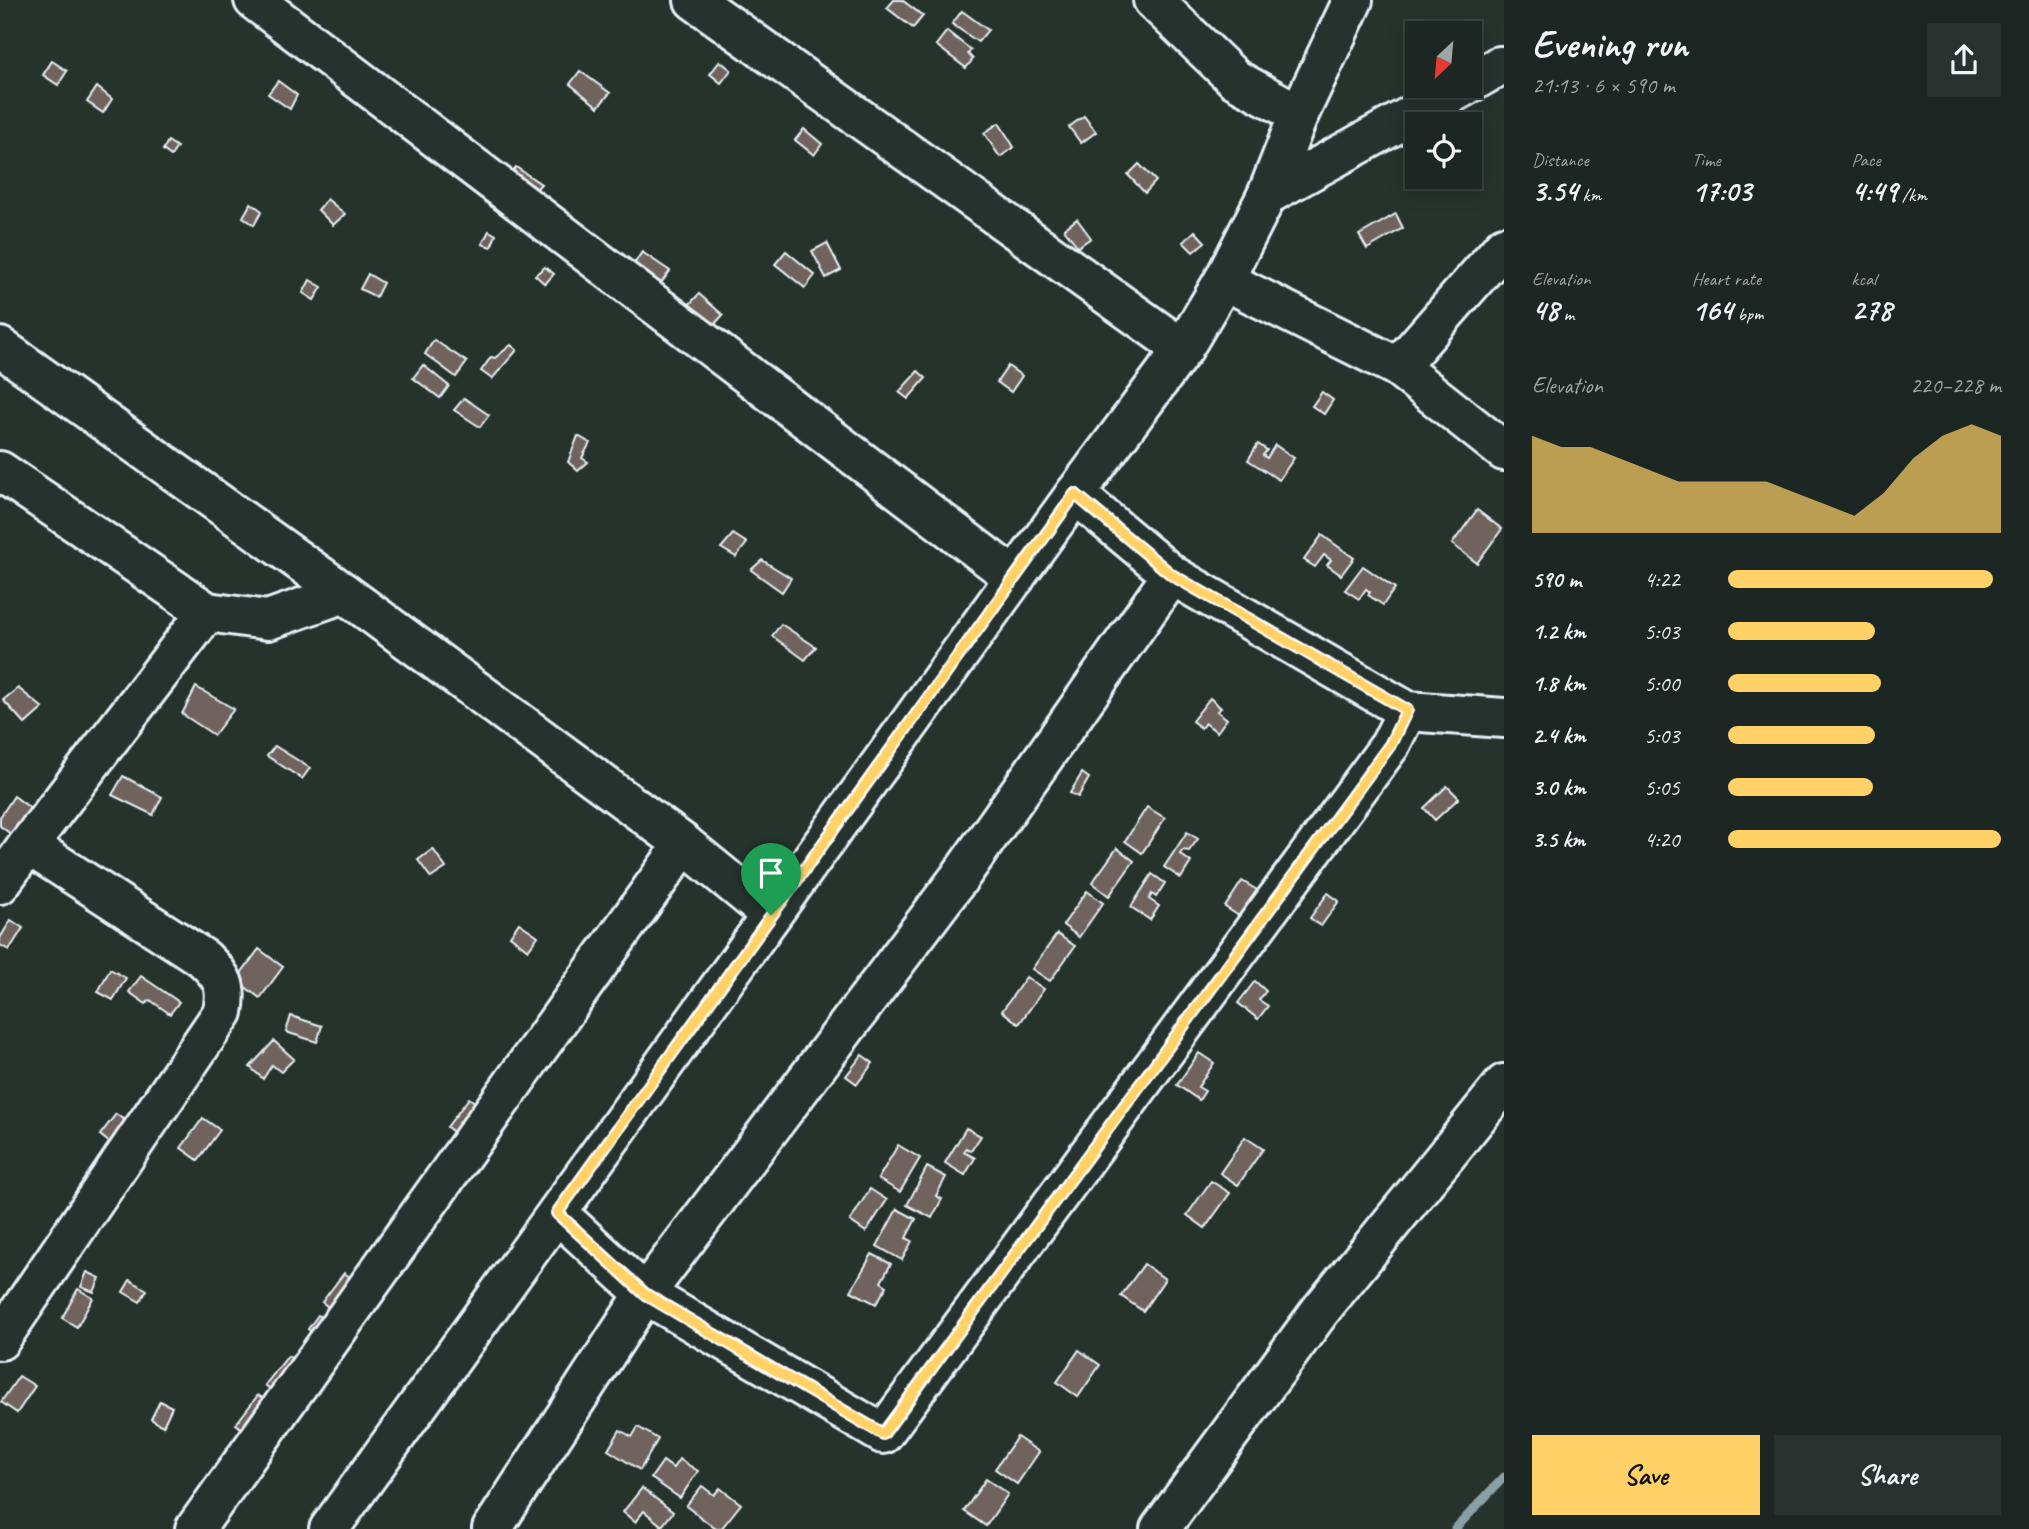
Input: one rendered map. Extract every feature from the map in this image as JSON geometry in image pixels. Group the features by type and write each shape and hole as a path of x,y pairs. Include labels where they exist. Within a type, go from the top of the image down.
{"street":[{"path":"254,0 1015,579"},
{"path":"694,0 1183,349"},
{"path":"1153,0 1235,79 1299,114"},
{"path":"329,1529 1075,494 1183,349 1224,280 1267,195 1299,114 1353,0"},
{"path":"1482,76 1504,66"},
{"path":"1267,195 1443,98"},
{"path":"1398,367 1504,246"},
{"path":"1224,280 1398,367 1504,451"},
{"path":"0,347 344,593 684,844 771,915"},
{"path":"0,471 207,612 268,620 344,593"},
{"path":"1075,494 1172,575 1407,710 1504,718"},
{"path":"498,1527 645,1294 959,878 1172,575"},
{"path":"0,884 207,612"},
{"path":"557,1213 645,1294 883,1434 1390,745 1407,710"},
{"path":"195,1529 684,844"},
{"path":"0,1339 223,1012 227,994 220,974 204,959 28,845"},
{"path":"1160,1529 1320,1311 1504,1084"}],"building":[{"path":"894,0 902,0 923,16 913,28 887,8"},
{"path":"962,11 988,30 978,42 952,24"},
{"path":"947,31 971,50 968,54 973,59 966,68 936,45"},
{"path":"52,61 67,71 58,85 43,75"},
{"path":"720,61 731,70 721,83 710,74"},
{"path":"580,71 610,93 598,107 570,84"},
{"path":"278,81 297,95 290,109 268,94"},
{"path":"97,87 112,99 103,113 87,102"},
{"path":"1084,116 1096,132 1081,143 1069,127"},
{"path":"999,123 1014,147 1000,157 984,133"},
{"path":"804,129 822,144 814,155 795,140"},
{"path":"168,141 177,147 171,156 163,150"},
{"path":"1139,164 1156,181 1145,193 1128,175"},
{"path":"516,167 541,184 530,196 506,178"},
{"path":"327,199 345,214 333,225 318,210"},
{"path":"251,203 262,211 254,225 243,217"},
{"path":"1396,214 1403,228 1367,249 1359,235"},
{"path":"1077,219 1091,238 1078,247 1064,229"},
{"path":"489,231 496,235 491,247 482,244"},
{"path":"1195,231 1205,242 1193,252 1183,242"},
{"path":"827,243 841,270 826,278 812,251"},
{"path":"786,251 815,275 805,288 775,264"},
{"path":"642,252 670,271 661,283 634,264"},
{"path":"545,267 554,274 545,284 535,275"},
{"path":"368,274 383,283 376,297 360,289"},
{"path":"310,280 322,287 314,300 303,293"},
{"path":"699,294 723,315 710,329 686,308"},
{"path":"434,340 467,362 456,377 425,354"},
{"path":"511,345 517,350 492,379 481,371 491,357 495,358"},
{"path":"423,365 449,386 440,398 413,378"},
{"path":"1008,366 1022,376 1011,392 997,382"},
{"path":"918,371 926,378 908,399 899,392"},
{"path":"1322,392 1333,400 1324,414 1312,406"},
{"path":"464,398 489,415 480,427 454,410"},
{"path":"578,436 590,443 582,458 588,462 578,471 568,462"},
{"path":"1258,444 1267,450 1263,455 1267,458 1275,445 1294,458 1279,480 1248,460"},
{"path":"1477,510 1502,529 1477,563 1452,544"},
{"path":"733,534 747,543 736,557 721,548"},
{"path":"1322,535 1354,558 1341,575 1327,565 1331,560 1324,555 1315,567 1304,560"},
{"path":"762,560 791,578 782,592 751,570"},
{"path":"1363,566 1395,588 1383,605 1368,595 1370,592 1366,589 1359,599 1345,590"},
{"path":"781,624 816,647 805,660 772,636"},
{"path":"196,687 234,709 214,735 182,714"},
{"path":"18,688 43,708 25,724 3,700"},
{"path":"1210,698 1221,708 1217,711 1227,719 1217,732 1205,723 1201,728 1192,721"},
{"path":"275,746 310,768 302,779 267,756"},
{"path":"1082,773 1089,778 1078,797 1070,793"},
{"path":"123,776 162,797 153,815 112,795"},
{"path":"1447,786 1459,798 1435,820 1424,808"},
{"path":"14,796 30,808 11,834 0,826 0,817"},
{"path":"1147,807 1165,818 1142,853 1125,841"},
{"path":"1187,832 1198,839 1189,851 1183,850 1180,854 1191,862 1181,878 1164,867"},
{"path":"1117,848 1134,861 1109,896 1092,883"},
{"path":"433,849 446,868 431,878 418,860"},
{"path":"1152,874 1165,883 1156,897 1152,894 1149,899 1159,906 1150,920 1131,907"},
{"path":"1242,881 1257,890 1239,916 1225,907"},
{"path":"1087,891 1103,903 1079,937 1063,925"},
{"path":"1328,893 1339,901 1321,926 1310,918"},
{"path":"11,920 23,928 9,950 0,945 0,938"},
{"path":"519,923 538,936 528,950 510,936"},
{"path":"1057,934 1075,946 1050,981 1032,969"},
{"path":"259,949 283,967 260,998 236,980"},
{"path":"110,969 126,978 113,1000 98,992"},
{"path":"141,976 179,1002 170,1014 150,1000 146,1004 129,992"},
{"path":"1026,977 1044,989 1019,1024 1002,1011"},
{"path":"1255,981 1266,991 1259,1000 1268,1006 1258,1019 1238,1003"},
{"path":"291,1016 322,1026 317,1042 286,1032"},
{"path":"274,1041 294,1059 281,1072 272,1065 263,1079 250,1067"},
{"path":"1199,1053 1214,1063 1198,1087 1205,1091 1199,1100 1177,1085"},
{"path":"862,1055 873,1063 857,1084 846,1076"},
{"path":"469,1098 486,1110 464,1140 447,1127"},
{"path":"116,1114 131,1125 114,1146 100,1135"},
{"path":"203,1118 220,1130 198,1160 181,1148"},
{"path":"966,1128 981,1136 971,1151 966,1148 964,1152 975,1158 965,1175 945,1163"},
{"path":"1245,1137 1263,1149 1238,1185 1220,1173"},
{"path":"898,1145 920,1158 900,1192 878,1179"},
{"path":"927,1167 946,1177 936,1196 942,1199 932,1218 907,1205"},
{"path":"1211,1181 1230,1193 1205,1228 1187,1215"},
{"path":"870,1189 887,1200 866,1232 850,1221"},
{"path":"897,1209 916,1219 906,1238 912,1241 902,1260 877,1246"},
{"path":"872,1254 891,1264 881,1282 887,1286 876,1304 851,1291"},
{"path":"1144,1264 1165,1279 1143,1311 1121,1296"},
{"path":"87,1272 100,1278 94,1292 81,1287"},
{"path":"344,1273 361,1285 338,1315 322,1302"},
{"path":"130,1280 147,1290 140,1302 123,1292"},
{"path":"78,1289 93,1298 77,1327 62,1318"},
{"path":"318,1315 333,1324 321,1340 308,1329"},
{"path":"1079,1350 1100,1365 1078,1397 1057,1382"},
{"path":"288,1356 304,1368 282,1398 265,1385"},
{"path":"19,1376 35,1386 17,1413 1,1402"},
{"path":"258,1395 275,1407 253,1437 236,1424"},
{"path":"160,1401 172,1407 163,1426 151,1419"},
{"path":"638,1427 658,1439 640,1470 608,1450 620,1430 632,1437"},
{"path":"1017,1437 1039,1452 1017,1484 995,1469"},
{"path":"679,1459 698,1471 680,1498 651,1478 663,1461 673,1468"},
{"path":"986,1479 1008,1494 986,1526 964,1511"},
{"path":"702,1486 714,1495 720,1488 741,1504 721,1529 716,1529 686,1506"},
{"path":"642,1488 673,1512 662,1526 644,1511 635,1522 623,1512"}],"waterway":[{"path":"1455,1529 1504,1477"}],"route":[{"path":"1075,494 1172,575 1407,710 1390,745 883,1434 645,1294 557,1213 771,915 1075,494"}]}
